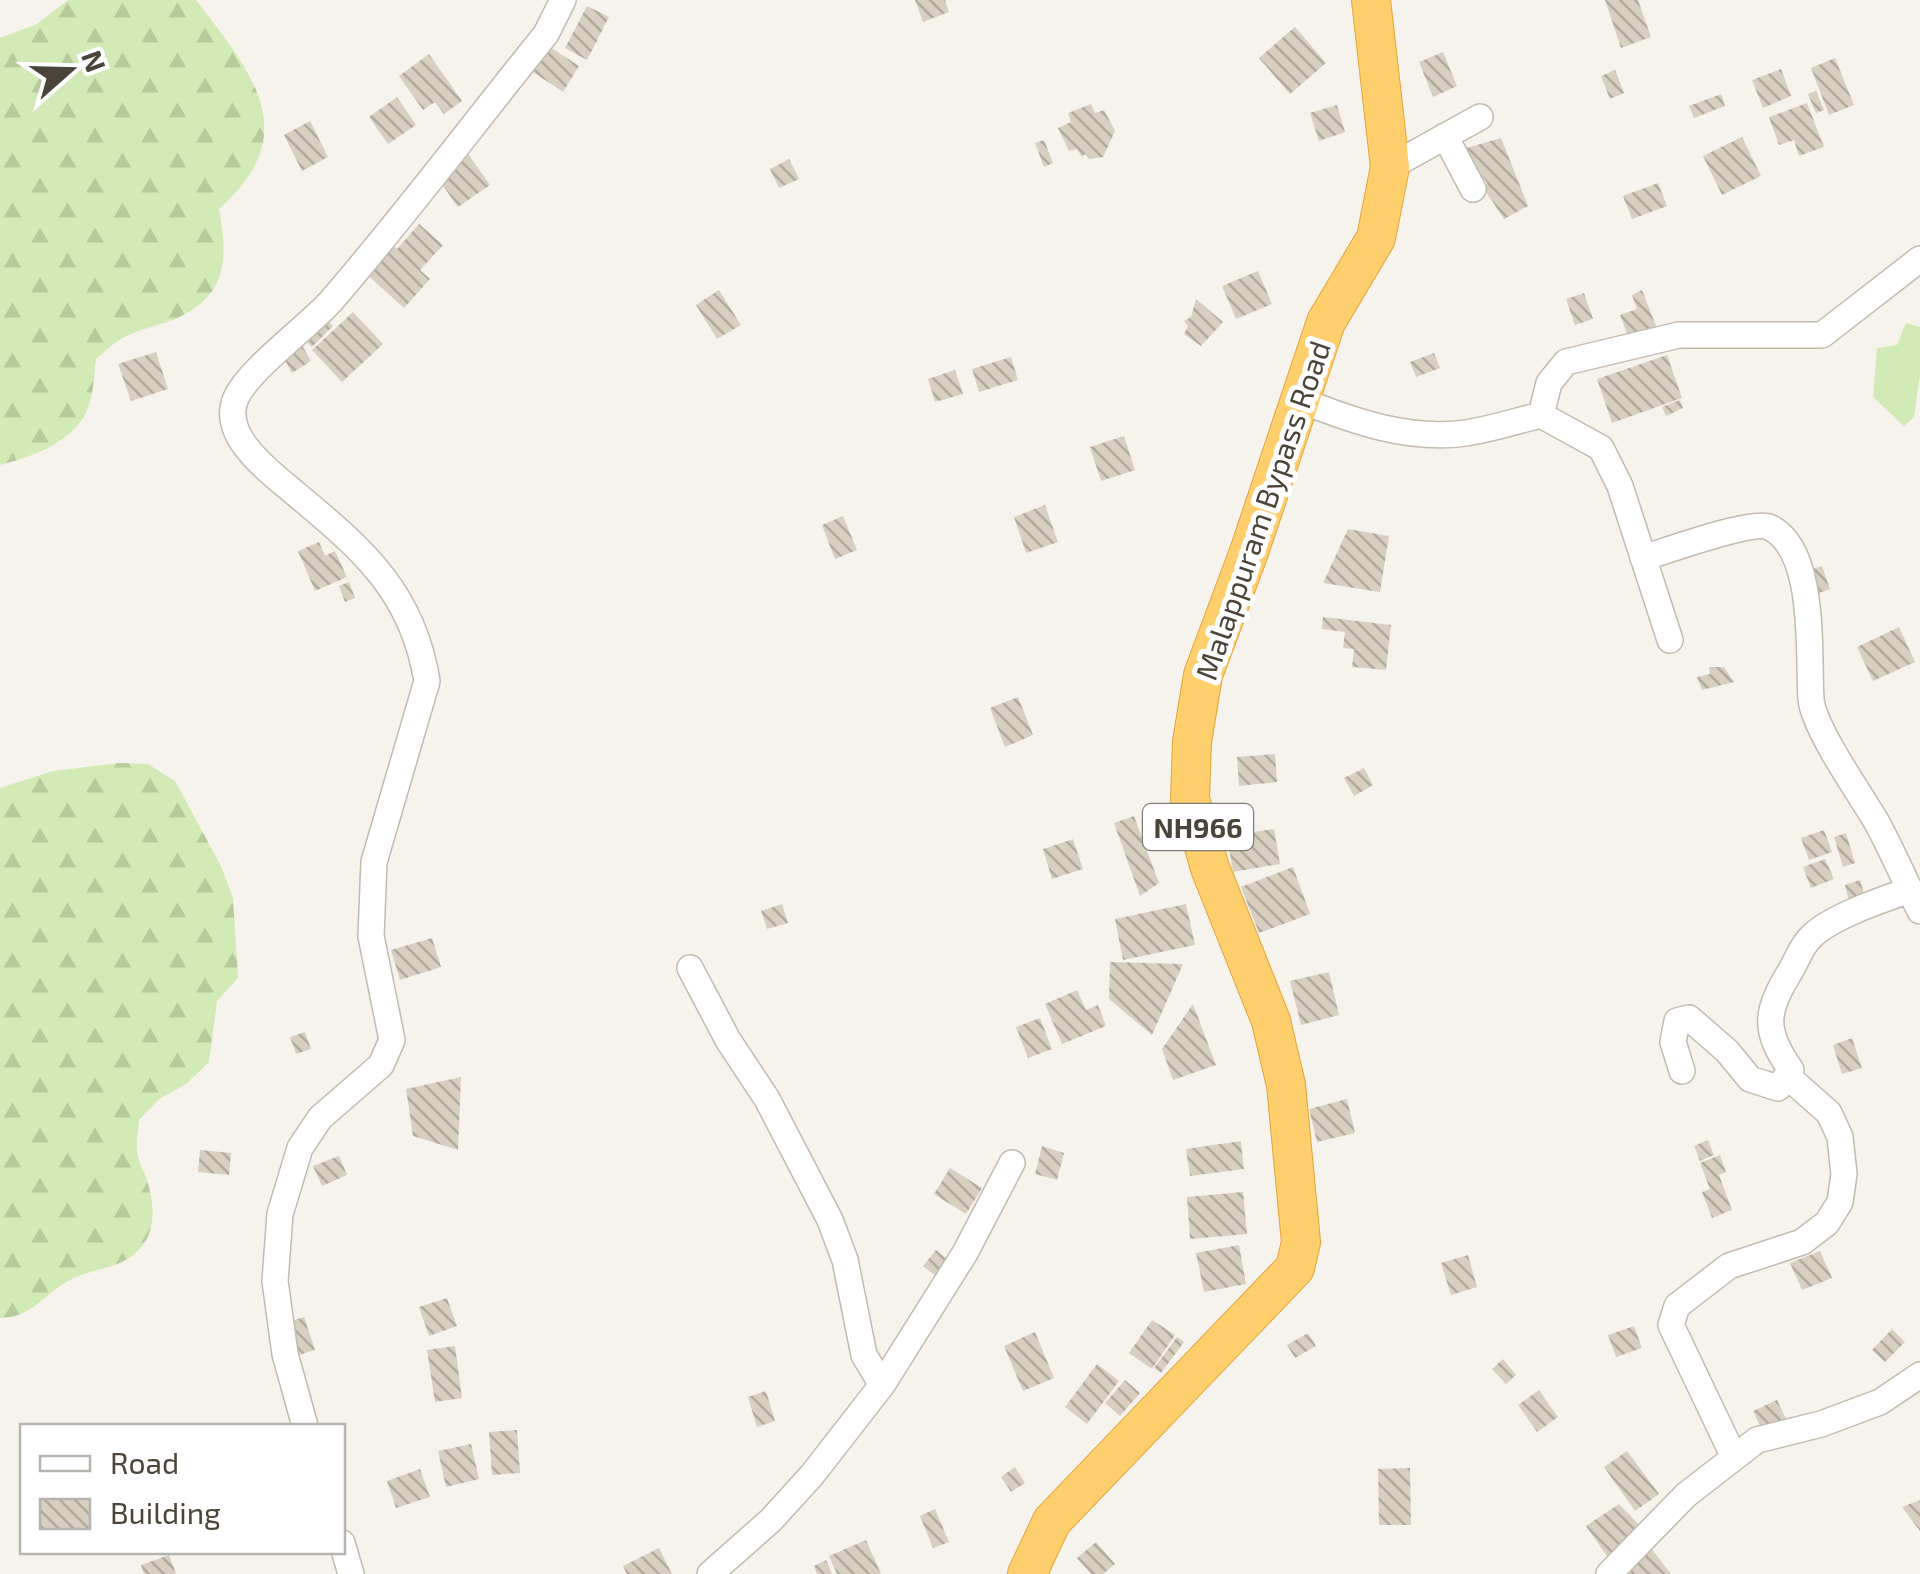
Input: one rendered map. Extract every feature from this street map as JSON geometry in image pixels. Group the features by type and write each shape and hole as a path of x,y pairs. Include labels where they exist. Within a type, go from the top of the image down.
{"highway":[{"name":"Malappuram Bypass Road","path":"1028,1574 1052,1521 1295,1268 1301,1242 1286,1085 1271,1021 1210,868 1190,799 1192,742 1203,674 1326,322 1376,238 1390,167 1371,0"}],"street":[{"path":"305,1424 284,1354 274,1281 280,1214 300,1148 320,1118 381,1065 392,1040 371,936 374,862 428,681 423,656 395,592 362,549 276,478 242,443 233,418 235,398 250,378 330,302 546,34 563,0"},
{"path":"1390,167 1480,117"},
{"path":"1445,136 1473,189"},
{"path":"1541,415 1549,384 1566,362 1679,336 1822,334 1920,258"},
{"path":"1300,400 1360,424 1412,433 1464,433 1541,415 1601,448 1620,486 1670,640"},
{"path":"1643,558 1741,528 1764,525 1781,534 1796,560 1808,610 1811,703 1915,900 1869,904 1811,936 1773,998 1770,1022 1777,1050 1791,1070 1778,1088 1750,1079 1727,1050 1689,1018 1677,1021 1673,1042 1682,1071"},
{"path":"690,968 728,1040 767,1099 830,1220 844,1260 864,1355 882,1384"},
{"path":"1733,1456 1671,1325 1677,1306 1729,1266 1802,1242 1827,1223 1840,1202 1844,1174 1840,1137 1829,1113 1787,1076"},
{"path":"712,1574 771,1520 812,1475 882,1384 965,1253 1012,1163"},
{"path":"1609,1574 1686,1495 1757,1440 1821,1424 1880,1402 1920,1375"}],"green space":[{"path":"68,0 196,0 251,78 261,103 264,129 260,155 245,181 219,209 223,260 220,275 205,300 173,320 133,333 111,346 96,359 86,412 68,435 42,451 0,465 0,38 37,24"},
{"path":"1906,323 1920,327 1920,375 1914,417 1904,426 1873,397 1877,348 1897,345"},
{"path":"119,763 148,764 175,781 221,866 233,898 238,978 217,1001 209,1062 186,1084 159,1099 139,1120 137,1151 153,1215 142,1246 124,1261 66,1282 28,1310 0,1318 0,788 53,771"}],"building":[{"path":"915,0 945,0 949,12 923,22"},
{"path":"1605,0 1638,0 1651,37 1621,48"},
{"path":"587,6 609,17 587,60 565,48"},
{"path":"1295,27 1326,63 1290,94 1259,58"},
{"path":"550,47 579,66 563,92 533,72"},
{"path":"1443,52 1457,86 1433,97 1419,62"},
{"path":"429,54 462,101 444,114 435,102 423,110 399,76"},
{"path":"1835,58 1854,105 1829,115 1811,68"},
{"path":"1781,69 1791,96 1763,108 1752,80"},
{"path":"1615,70 1624,93 1610,99 1601,76"},
{"path":"1816,91 1824,110 1816,113 1808,94"},
{"path":"1721,94 1725,106 1694,118 1689,106"},
{"path":"397,97 416,125 388,144 369,117"},
{"path":"1807,103 1824,147 1799,156 1794,140 1779,145 1769,117"},
{"path":"1091,104 1095,113 1104,110 1115,131 1103,157 1090,159 1085,154 1082,157 1077,149 1069,151 1058,128 1071,122 1068,113"},
{"path":"1337,105 1345,132 1319,141 1310,113"},
{"path":"310,121 328,157 302,171 284,135"},
{"path":"1742,137 1761,176 1722,195 1703,156"},
{"path":"1501,138 1528,206 1504,219 1484,189 1487,183 1463,149"},
{"path":"1044,140 1053,163 1044,167 1035,143"},
{"path":"468,154 490,185 458,207 436,176"},
{"path":"789,159 799,179 779,188 770,169"},
{"path":"1658,183 1667,206 1632,219 1623,196"},
{"path":"419,224 443,245 420,270 430,279 404,308 363,271 389,242 397,249"},
{"path":"1258,271 1272,304 1236,319 1222,286"},
{"path":"719,290 741,325 717,339 696,305"},
{"path":"1642,290 1658,331 1630,342 1620,315 1637,309 1632,295"},
{"path":"1584,293 1593,319 1575,325 1566,299"},
{"path":"1196,299 1223,322 1201,346 1184,334 1188,326 1184,321 1191,317"},
{"path":"353,312 383,344 342,382 312,350"},
{"path":"325,318 333,326 312,347 304,339"},
{"path":"300,342 311,361 292,373 281,353"},
{"path":"156,352 168,389 131,401 118,364"},
{"path":"1434,353 1440,368 1416,377 1410,362"},
{"path":"1667,355 1682,398 1612,423 1597,379"},
{"path":"1011,357 1018,380 979,392 972,369"},
{"path":"955,370 963,394 935,402 928,379"},
{"path":"1680,400 1683,408 1666,416 1662,407"},
{"path":"1124,436 1135,470 1101,481 1090,447"},
{"path":"1045,505 1058,542 1026,553 1014,517"},
{"path":"843,516 857,550 835,559 822,525"},
{"path":"1348,529 1389,536 1380,592 1323,583"},
{"path":"319,542 325,556 335,551 347,577 315,591 298,551"},
{"path":"1822,566 1830,589 1811,596 1803,572"},
{"path":"349,582 355,598 345,602 339,586"},
{"path":"1323,617 1391,625 1386,670 1352,667 1354,649 1343,648 1345,632 1322,629"},
{"path":"1899,627 1915,662 1873,681 1857,647"},
{"path":"1709,667 1724,667 1734,682 1702,690 1697,677 1710,674"},
{"path":"1018,697 1033,735 1005,747 990,708"},
{"path":"1275,754 1277,782 1239,786 1237,757"},
{"path":"1364,768 1373,785 1354,796 1344,778"},
{"path":"1134,816 1159,883 1140,896 1114,823"},
{"path":"1274,829 1280,864 1233,872 1227,836"},
{"path":"1824,830 1832,852 1809,860 1801,838"},
{"path":"1846,833 1855,863 1843,867 1834,837"},
{"path":"1073,839 1083,869 1052,879 1043,849"},
{"path":"1825,859 1834,879 1811,888 1803,867"},
{"path":"1293,867 1310,914 1259,933 1241,887"},
{"path":"1860,880 1865,897 1849,901 1845,885"},
{"path":"782,904 788,923 767,929 761,911"},
{"path":"1186,904 1195,945 1123,960 1115,919"},
{"path":"432,938 441,967 400,980 391,950"},
{"path":"1110,962 1183,964 1152,1035 1109,999"},
{"path":"1329,972 1339,1015 1301,1025 1290,981"},
{"path":"1077,990 1086,1010 1098,1005 1106,1026 1062,1044 1045,1004"},
{"path":"1193,1004 1216,1065 1173,1080 1162,1049"},
{"path":"1040,1018 1052,1049 1028,1058 1016,1027"},
{"path":"305,1032 311,1049 296,1054 290,1037"},
{"path":"1852,1038 1862,1068 1842,1074 1833,1045"},
{"path":"461,1077 458,1150 413,1136 406,1089"},
{"path":"1347,1099 1355,1133 1317,1142 1309,1109"},
{"path":"1708,1140 1714,1155 1700,1161 1694,1146"},
{"path":"1241,1141 1244,1169 1190,1176 1186,1149"},
{"path":"1042,1146 1064,1153 1057,1180 1035,1174"},
{"path":"200,1150 231,1153 229,1175 198,1172"},
{"path":"1720,1155 1726,1172 1719,1175 1732,1210 1712,1218 1702,1192 1710,1189 1700,1163"},
{"path":"339,1156 347,1175 322,1186 313,1166"},
{"path":"950,1168 982,1188 966,1214 934,1194"},
{"path":"1243,1192 1247,1234 1190,1239 1187,1197"},
{"path":"1239,1245 1246,1284 1204,1292 1196,1253"},
{"path":"936,1250 949,1261 936,1276 923,1266"},
{"path":"1820,1251 1832,1278 1802,1290 1790,1263"},
{"path":"1468,1255 1477,1287 1451,1295 1441,1263"},
{"path":"447,1298 457,1326 429,1336 419,1307"},
{"path":"304,1317 315,1350 299,1355 289,1322"},
{"path":"1152,1320 1175,1335 1152,1369 1129,1353"},
{"path":"1634,1326 1642,1348 1616,1357 1608,1335"},
{"path":"1892,1329 1905,1342 1885,1362 1872,1350"},
{"path":"1035,1332 1054,1378 1023,1391 1004,1346"},
{"path":"1308,1333 1316,1346 1295,1358 1287,1345"},
{"path":"1177,1337 1184,1342 1161,1373 1154,1368"},
{"path":"455,1346 462,1398 435,1402 427,1350"},
{"path":"1503,1359 1516,1375 1506,1384 1492,1369"},
{"path":"1097,1364 1119,1381 1087,1424 1065,1407"},
{"path":"1125,1380 1140,1393 1120,1416 1105,1403"},
{"path":"1539,1390 1558,1417 1537,1432 1518,1405"},
{"path":"766,1391 775,1421 757,1427 748,1397"},
{"path":"1777,1400 1787,1421 1763,1432 1753,1411"},
{"path":"517,1430 520,1473 492,1475 489,1432"},
{"path":"471,1444 479,1479 446,1487 438,1451"},
{"path":"1627,1451 1659,1494 1635,1511 1604,1467"},
{"path":"1015,1467 1025,1483 1011,1492 1001,1477"},
{"path":"1410,1468 1411,1525 1379,1525 1378,1469"},
{"path":"420,1469 430,1497 396,1508 387,1481"},
{"path":"1920,1500 1920,1531 1902,1507"},
{"path":"1619,1504 1644,1530 1609,1559 1586,1526"},
{"path":"935,1509 949,1542 933,1548 920,1516"},
{"path":"866,1540 881,1574 837,1574 829,1556"},
{"path":"1096,1542 1115,1564 1103,1574 1091,1574 1077,1558"},
{"path":"1647,1543 1671,1574 1626,1574"},
{"path":"659,1548 672,1574 627,1574 623,1566"},
{"path":"169,1555 176,1574 144,1574 141,1565"},
{"path":"826,1560 832,1574 817,1574 814,1566"}]}
